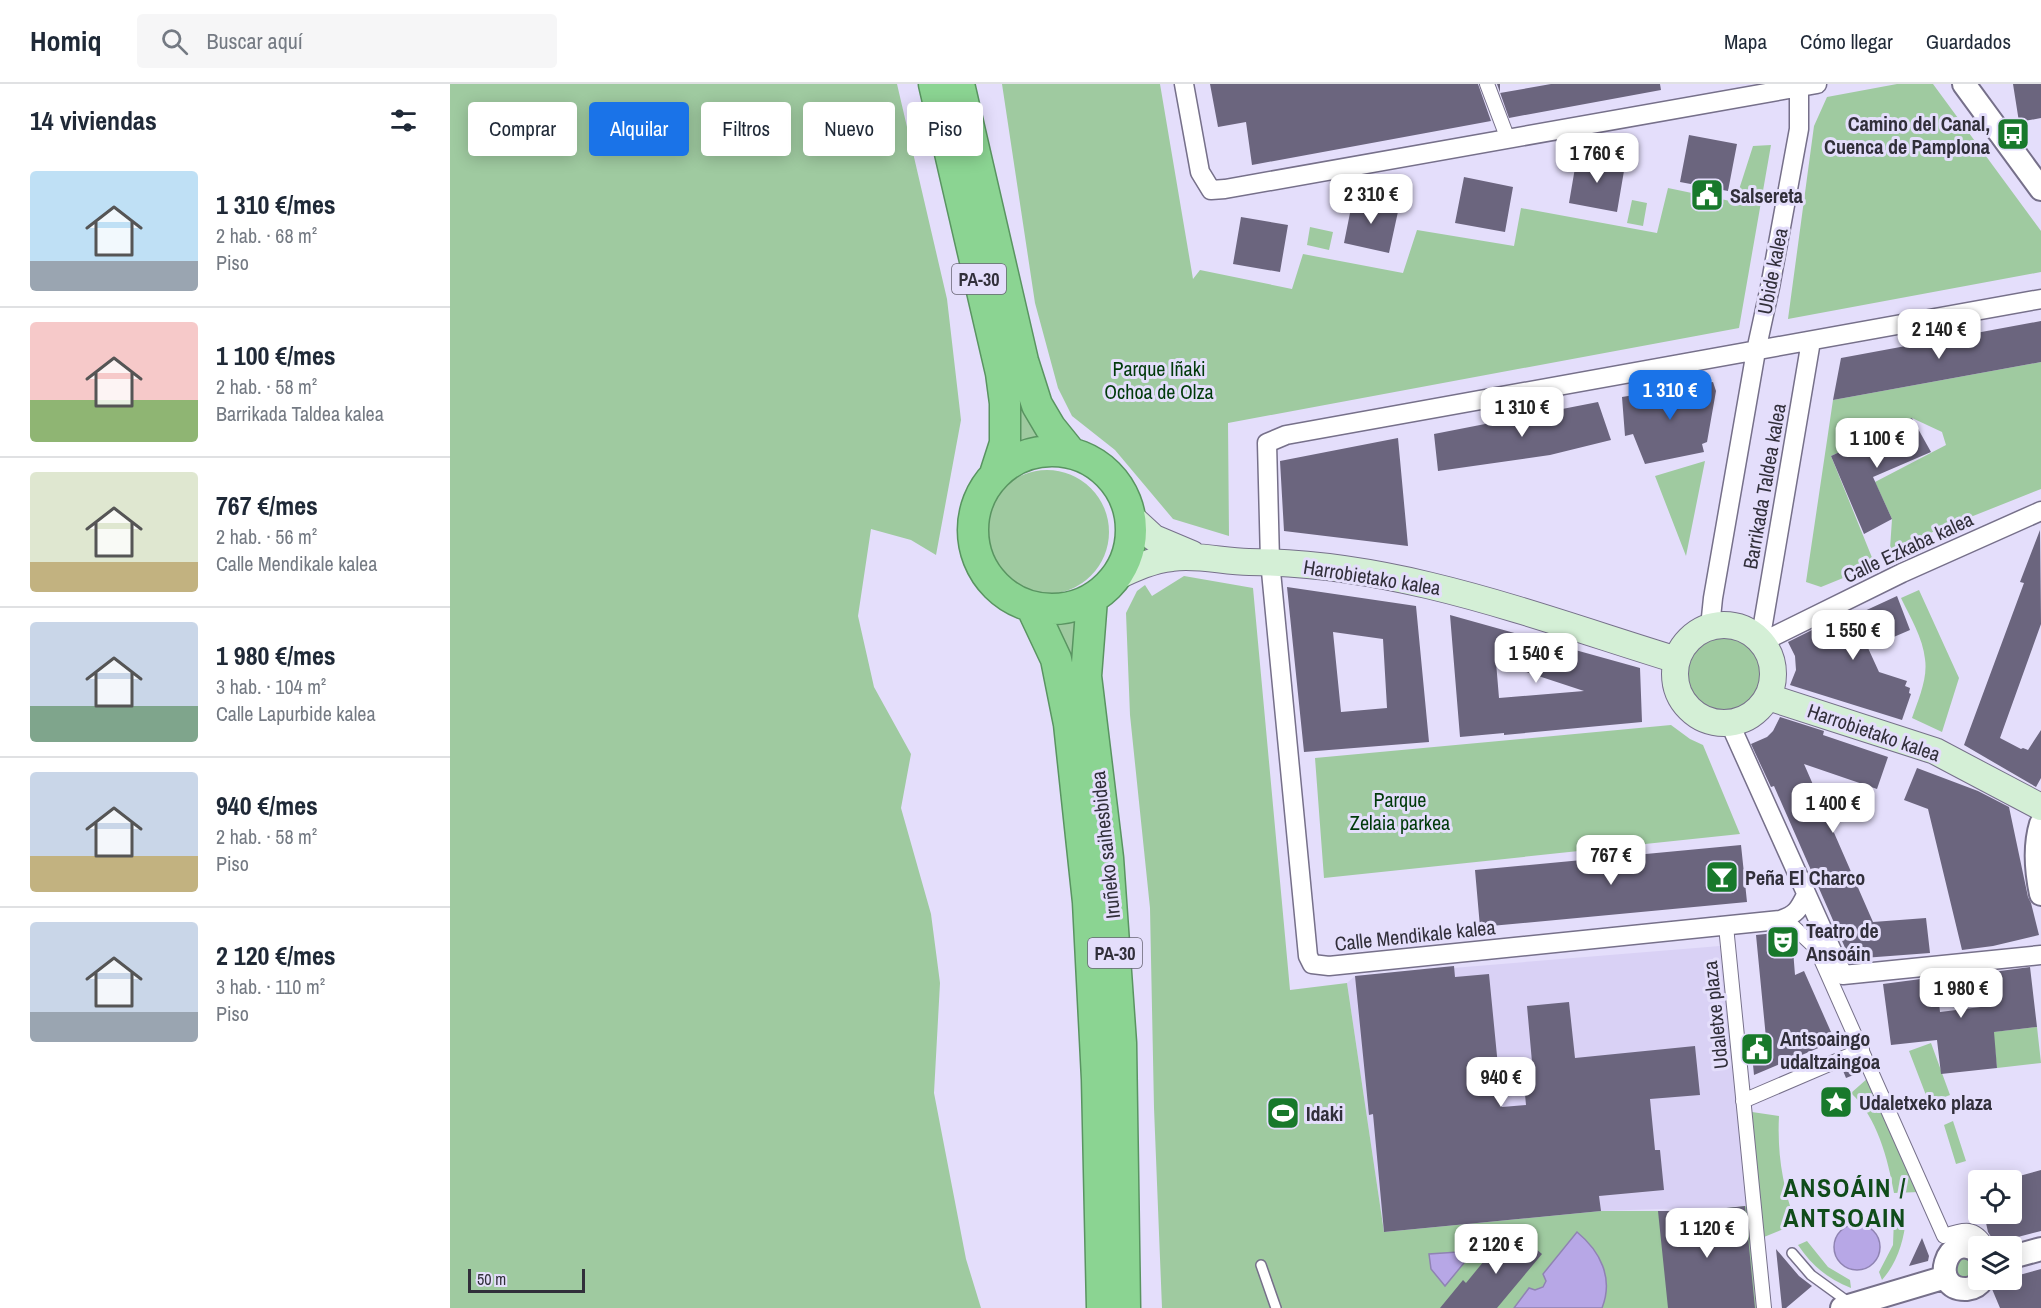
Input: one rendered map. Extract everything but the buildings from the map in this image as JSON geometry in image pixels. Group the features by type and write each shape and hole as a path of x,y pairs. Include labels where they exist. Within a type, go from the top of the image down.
{"highway":[{"name":"PA-30","path":"934,84 1001,373 1005,403 1005,443 995,474"},
{"name":"PA-30","path":"959,84 1023,361 1037,405 1050,427 1071,453"},
{"name":"PA-30","path":"1044,451 1071,453 1092,462 1110,476 1123,495 1130,516 1131,537 1126,558 1116,577 1092,599 1073,607 1052,610 1032,608 1010,598 992,583 979,563 972,540 973,516 981,493 995,474 1017,458 1044,451"},
{"name":"Iruñeko saihesbidea","path":"1092,599 1086,676 1108,858 1121,1043 1125,1308"},
{"name":"Iruñeko saihesbidea","path":"1032,608 1056,659 1067,714 1088,902 1097,1079 1102,1308"}],"main road":[{"name":"Harrobietako kalea","path":"1130,516 1154,538 1201,558"},
{"name":"Harrobietako kalea","path":"1116,577 1146,563 1174,557 1248,562 1270,561 1396,576 1443,588 1677,660"},
{"path":"1725,624 1741,627 1759,639 1770,654 1773,683 1768,697 1759,710 1745,719 1730,724 1713,723 1698,717 1686,706 1678,692 1675,676 1677,660 1684,645 1695,634 1710,627 1725,624"},
{"name":"Harrobietako kalea","path":"1768,697 1935,751 2041,807"}],"street":[{"path":"1184,84 1200,172 1211,190 1805,85"},
{"path":"1487,84 1506,134"},
{"path":"1964,84 2041,189"},
{"name":"Ubide kalea","path":"1756,351 1799,129 1805,85"},
{"path":"1270,561 1267,443 1286,435 2041,299"},
{"name":"Barrikada Taldea kalea","path":"1759,639 1764,624 1811,341"},
{"name":"Barrikada Taldea kalea","path":"1710,627 1713,598 1756,351"},
{"name":"Calle Ezkaba kalea","path":"1759,639 2041,511"},
{"name":"Calle Mendikale kalea","path":"1270,561 1308,956 1312,964 1329,966 1785,919"},
{"path":"1730,724 1843,975 2041,955"},
{"path":"2041,824 2035,854 2041,894"},
{"path":"1806,895 1799,911 1785,919 1816,948 1944,1236 1959,1231 1971,1231 1981,1236"},
{"name":"Udaletxe plaza","path":"1725,926 1764,1308"},
{"path":"1743,1101 1862,1050"},
{"path":"1968,1247 1954,1250 1947,1257 1944,1267 1946,1277 1960,1288 1977,1292"},
{"path":"2022,1254 2041,1249"},
{"path":"1847,1306 1946,1277"}],"lane":[{"path":"1792,1253 1811,1275 1847,1306"},
{"path":"1262,1265 1276,1308"}],"shaded area":[{"path":"1720,946 1747,1206 1601,1211 1384,1232 1347,983 1355,976"},
{"path":"1857,1224 1873,1231 1880,1247 1873,1263 1857,1270 1841,1263 1834,1247 1841,1231"},
{"path":"1577,1232 1592,1248 1603,1266 1606,1286 1602,1308 1514,1308 1529,1288 1535,1290 1543,1287 1546,1281 1543,1274"},
{"path":"1458,1252 1464,1263 1445,1286 1431,1269 1429,1254"}],"green space":[{"path":"450,84 897,84 907,127 907,156 914,156 947,299 961,420 936,555 911,540 871,529 858,616 874,687 911,754 901,808 931,914 940,983 934,1093 966,1259 981,1308 450,1308"},
{"name":"Parque Iñaki Ochoa de Olza","path":"1002,84 1160,84 1193,279 1200,270 1292,289 1303,254 1403,273 1417,230 1514,246 1521,208 1657,233 1668,188 1735,202 1753,146 1771,145 1739,328 1228,423 1229,536 1173,519 1115,450 1072,416 1058,388 1035,303"},
{"path":"1897,84 1933,84 2041,231 2041,272 1788,319 1814,126 1827,97"},
{"path":"1632,200 1647,203 1643,226 1627,223"},
{"path":"1310,227 1333,232 1329,250 1307,245"},
{"path":"2041,362 2041,489 1890,549 1892,519 1875,482 1946,445 1942,432 1912,418 1831,456 1875,565 1821,587 1806,582 1833,400"},
{"path":"1018,387 1042,437 1014,443"},
{"path":"1705,461 1686,556 1655,476"},
{"path":"1047,470 1071,475 1091,488 1104,508 1109,532 1104,556 1091,576 1071,589 1047,594 1023,589 1003,576 990,556 985,532 990,508 1003,488 1023,475"},
{"path":"1184,576 1253,588 1290,990 1347,983 1384,1232 1601,1211 1698,1211 1747,1206 1756,1308 1276,1308 1257,1265 1272,1308 1162,1308 1154,1108 1150,908 1130,715 1126,613 1137,591 1145,585 1152,596"},
{"path":"1919,590 1959,678 1942,732 1912,718 1920,697 1926,667 1919,635 1901,598"},
{"path":"1075,620 1073,676 1054,626"},
{"path":"1718,638 1732,638 1746,644 1756,654 1762,668 1760,689 1746,706 1732,712 1718,712 1704,706 1694,696 1688,682 1688,668 1694,654 1704,644"},
{"name":"Parque Zelaia parkea","path":"1671,725 1690,739 1703,745 1740,834 1324,878 1315,758"},
{"path":"2037,1027 2041,1063 1997,1068 1993,1032"},
{"path":"1931,1043 1950,1095 1929,1103 1909,1051"},
{"path":"1868,1078 1919,1192 1894,1193 1880,1139 1868,1114 1851,1093"},
{"path":"1752,1112 1779,1116 1782,1171 1796,1224 1764,1237"},
{"path":"1953,1121 1966,1161 1956,1164 1944,1125"},
{"path":"1894,1218 1906,1218 1904,1235 1896,1259 1882,1280 1879,1272 1893,1245"},
{"path":"1807,1241 1828,1267 1850,1280 1851,1288 1828,1276 1809,1259 1798,1245"},
{"path":"1960,1255 1968,1258 1968,1278 1960,1282 1953,1262"}],"place":[{"name":"Camino del Canal, Cuenca de Pamplona","path":"2013,134"},
{"name":"Salsereta","path":"1707,195"},
{"name":"Peña El Charco","path":"1722,877"},
{"name":"Teatro de Ansoáin","path":"1783,942"},
{"name":"Antsoaingo udaltzaingoa","path":"1757,1049"},
{"name":"Udaletxeko plaza","path":"1836,1102"},
{"name":"Idaki","path":"1283,1113"}],"district":[{"name":"ANSOÁIN / ANTSOAIN","path":"1845,1202"}]}
